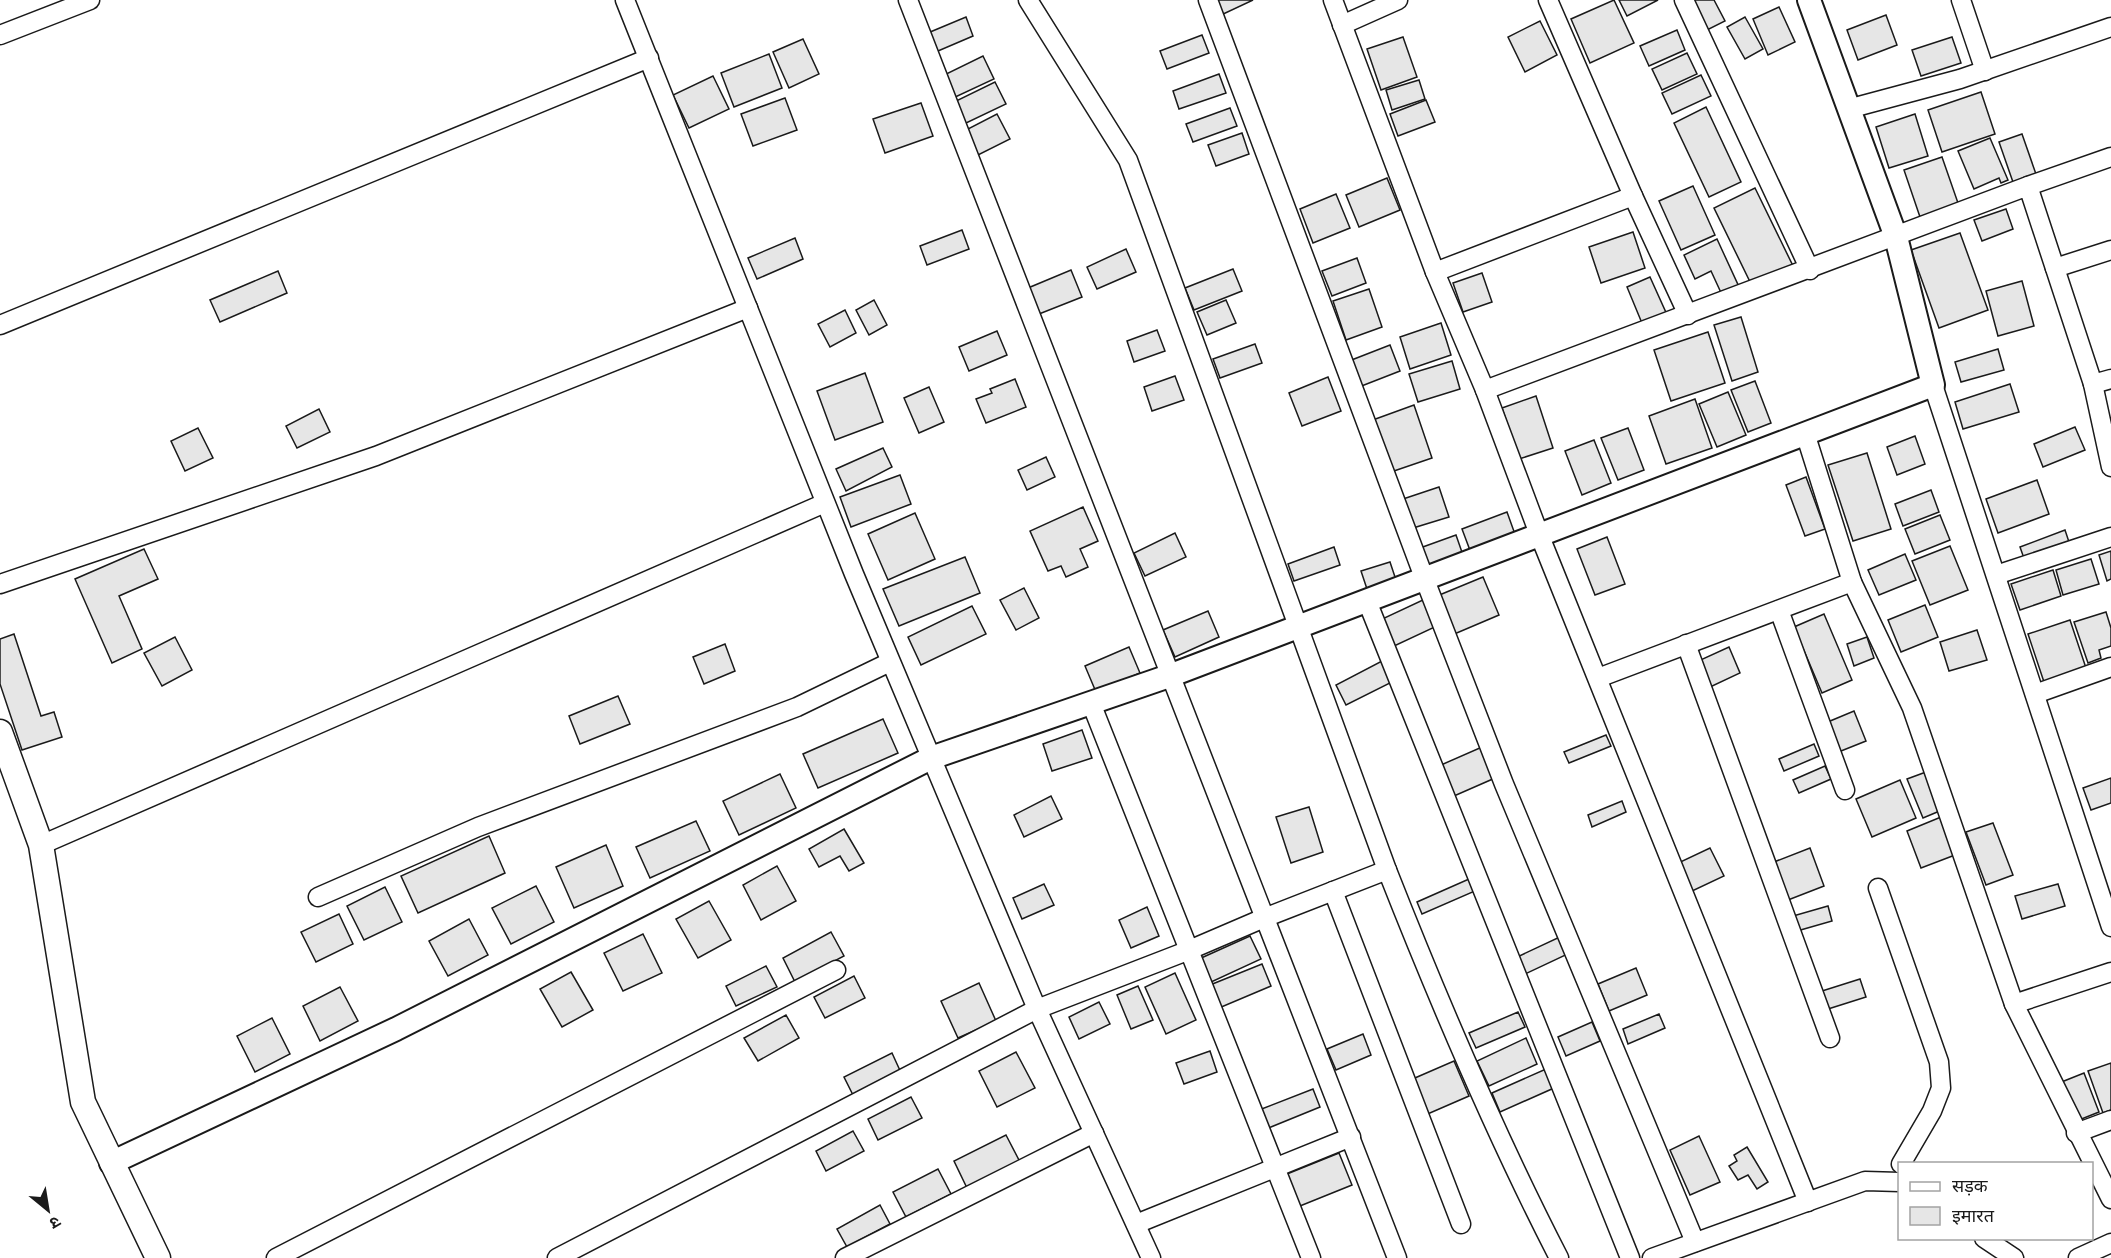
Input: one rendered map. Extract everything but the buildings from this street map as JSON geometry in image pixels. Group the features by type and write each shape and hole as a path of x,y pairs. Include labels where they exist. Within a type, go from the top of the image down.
{"main road":[{"path":"0,732 41,845 82,1102 158,1258"}],"street":[{"path":"0,35 90,0"},
{"path":"625,0 890,662 1036,1009 1151,1258"},
{"path":"908,0 1397,1258"},
{"path":"1028,0 1128,160 1387,870 1430,978 1506,1154 1559,1258"},
{"path":"1208,0 1425,580 1504,784 1695,1242"},
{"path":"1333,0 1435,272 1485,390 1539,534 1808,1202"},
{"path":"1342,25 1398,0"},
{"path":"1548,0 1633,196 1688,315"},
{"path":"1684,0 1810,270"},
{"path":"1809,0 1896,237 1933,385 2111,927"},
{"path":"1961,0 1985,71"},
{"path":"1848,109 1985,71 2111,27"},
{"path":"0,325 649,58"},
{"path":"1485,390 2111,157"},
{"path":"2028,186 2092,384 2111,467"},
{"path":"1435,272 1633,196"},
{"path":"2055,268 2111,250"},
{"path":"0,584 376,456 748,308"},
{"path":"2092,384 2111,379"},
{"path":"111,1163 396,1029 931,758 1169,676 1933,385"},
{"path":"1804,433 1852,582 1912,708 2014,1004 2092,1162"},
{"path":"41,845 825,503"},
{"path":"1996,575 2111,537"},
{"path":"1598,678 1852,582"},
{"path":"1367,601 1630,1258"},
{"path":"1779,610 1845,790"},
{"path":"1686,644 1830,1038"},
{"path":"318,897 478,827 797,707 890,662"},
{"path":"2035,694 2111,667"},
{"path":"1091,703 1187,951 1311,1258"},
{"path":"557,1258 1036,1009 1387,870"},
{"path":"1878,888 1940,1062 1941,1088 1932,1111 1904,1162"},
{"path":"1333,891 1461,1224"},
{"path":"276,1258 836,970"},
{"path":"2014,1004 2111,972"},
{"path":"2076,1132 2111,1120"},
{"path":"845,1258 1094,1133"},
{"path":"1136,1224 1274,1166 1351,1137"},
{"path":"2093,1165 2111,1199"},
{"path":"1652,1258 1865,1181 1898,1174"},
{"path":"1986,1240 2014,1258"},
{"path":"2078,1258 2111,1243"}]}
